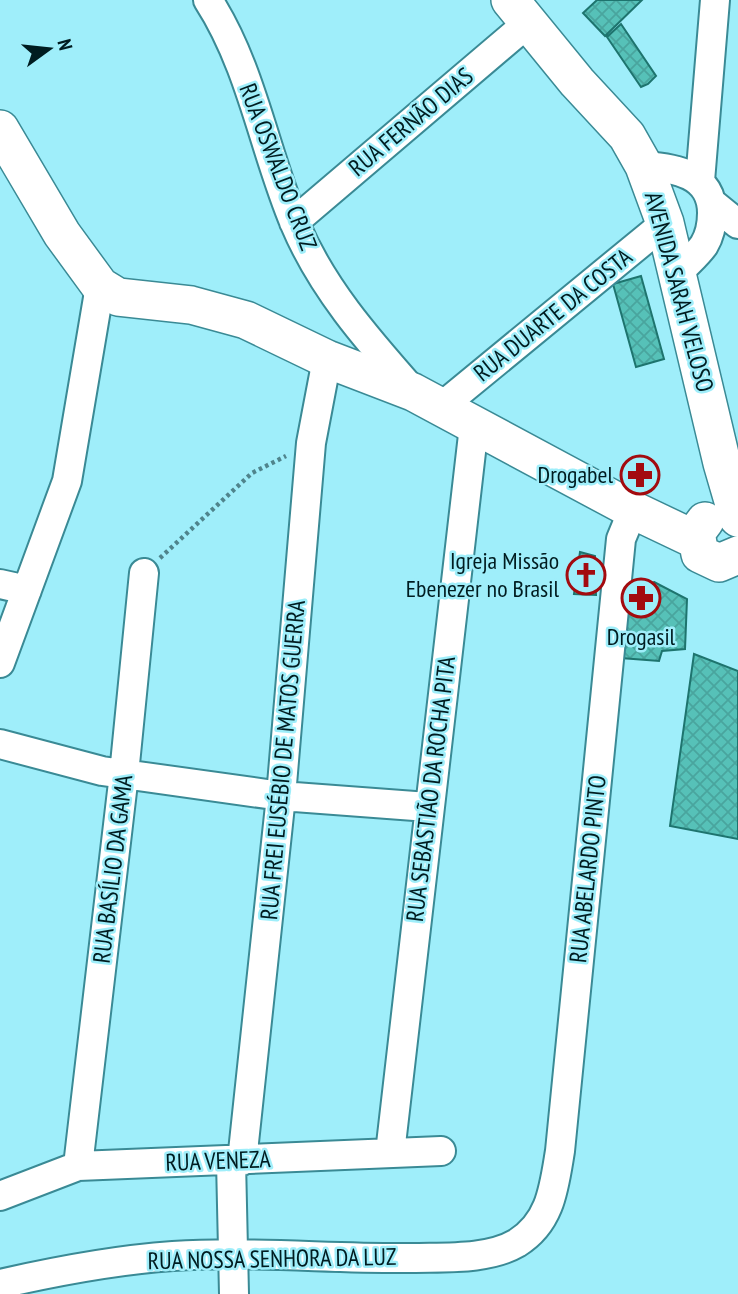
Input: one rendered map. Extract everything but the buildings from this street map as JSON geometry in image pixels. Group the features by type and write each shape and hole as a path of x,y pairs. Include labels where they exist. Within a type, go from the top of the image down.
{"main road":[{"name":"AVENIDA SARAH VELOSO","path":"519,11 577,82 627,135 644,166 665,223 722,463 724,542"},
{"path":"0,129 62,234 100,286 118,297 191,305 246,320 327,359 427,399 633,510 724,542"}],"street":[{"name":"RUA OSWALDO CRUZ","path":"208,0 223,23 294,222 316,268 360,331 427,399"},
{"path":"678,274 704,245 710,232 706,192 715,0"},
{"name":"RUA FERNÃO DIAS","path":"294,222 519,11"},
{"path":"644,166 674,168 706,192 738,224"},
{"name":"RUA DUARTE DA COSTA","path":"427,399 665,223"},
{"path":"0,663 13,587 67,481 86,382 100,286"},
{"name":"RUA FREI EUSÉBIO DE MATOS GUERRA","path":"234,1294 237,1161 281,796 312,443 327,359"},
{"name":"RUA SEBASTIÃO DA ROCHA PITA","path":"390,1153 474,426"},
{"name":"RUA ABELARDO PINTO","path":"538,1226 551,1202 560,1151 621,539 633,510"},
{"name":"RUA BASÍLIO DA GAMA","path":"78,1166 124,774 144,573"},
{"path":"0,744 124,774 281,796 428,807"},
{"name":"RUA VENEZA","path":"0,1196 78,1166 441,1151"},
{"name":"RUA NOSSA SENHORA DA LUZ","path":"0,1284 62,1270 174,1256 391,1258 482,1254 515,1244 538,1226"}],"path":[{"path":"144,573 252,473 312,443"}],"place":[{"name":"Drogabel","path":"640,475"},
{"name":"Igreja Missão Ebenezer no Brasil","path":"586,575"},
{"name":"Drogasil","path":"641,598"}]}
